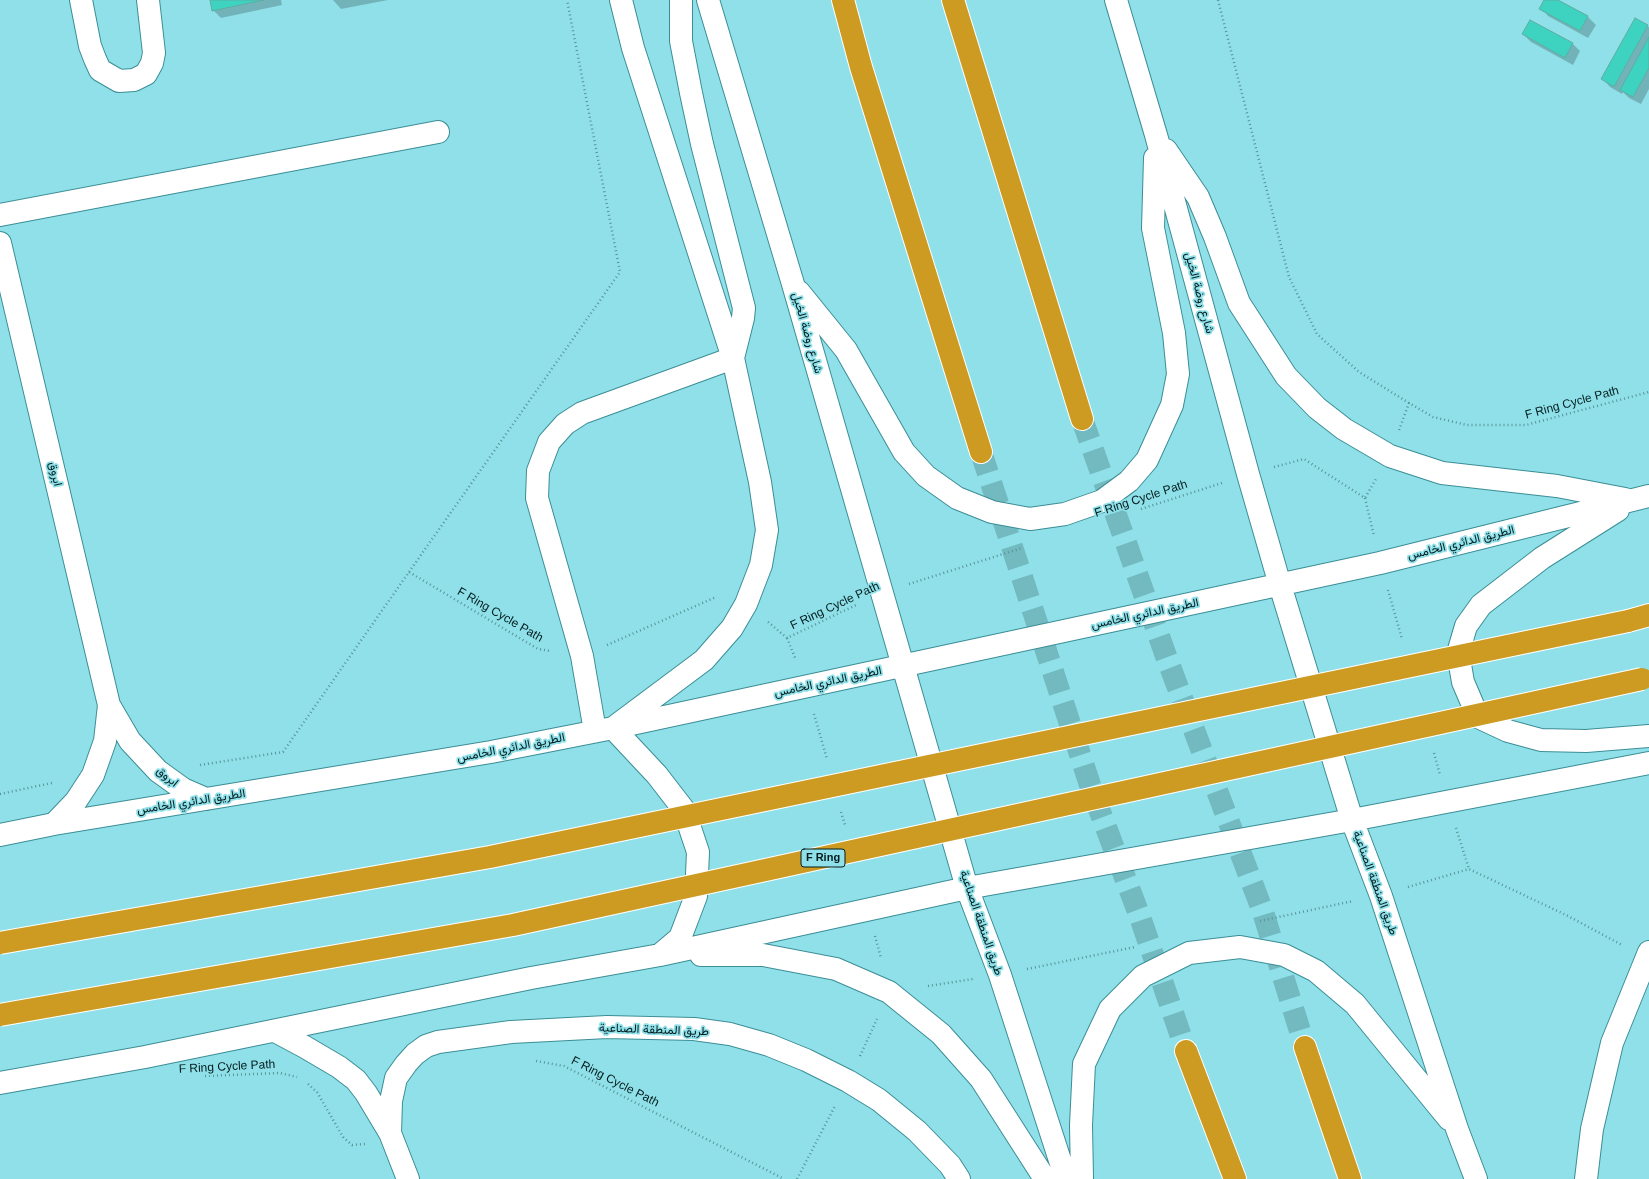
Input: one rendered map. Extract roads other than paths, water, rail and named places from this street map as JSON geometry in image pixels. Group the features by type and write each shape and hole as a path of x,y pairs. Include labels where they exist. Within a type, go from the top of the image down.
{"highway":[{"path":"843,0 864,74 981,452"},
{"path":"953,0 1082,419"},
{"path":"0,943 490,857 1628,621 1649,615"},
{"name":"F Ring","path":"0,1015 513,925 1645,678"},
{"path":"1305,1047 1350,1179"},
{"path":"1186,1051 1236,1179"}],"street":[{"path":"81,0 90,46 100,70 120,81 134,80 146,74 152,63 154,52 148,0"},
{"path":"604,730 704,660 732,628 746,604 761,565 767,530 760,482 733,358 633,48 621,0"},
{"path":"681,0 682,41 690,93 744,308 733,358"},
{"name":"شارع روضة الخيل","path":"708,0 793,284 902,666"},
{"name":"شارع روضة الخيل","path":"1116,0 1156,134 1248,474 1280,586"},
{"path":"0,215 438,132"},
{"path":"793,284 846,350 904,452 926,476 957,498 992,512 1030,519 1065,514 1102,501 1129,481 1147,460 1160,435 1172,405 1178,374 1174,333 1153,228 1156,134"},
{"path":"1156,134 1198,197 1215,237 1239,303 1286,376 1317,408 1344,429 1390,456 1442,473 1557,486 1641,498"},
{"name":"ابروق","path":"0,243 109,705 130,741 158,771 183,789 206,799"},
{"path":"660,955 680,938 696,896 698,852 684,810 657,775 604,730 536,498 538,471 549,442 565,424 582,413 733,358"},
{"path":"1641,498 1542,558 1481,605 1466,626 1458,654 1464,682 1478,717 1508,731 1541,740 1586,741 1649,736"},
{"name":"الطريق الدائري الخامس","path":"0,835 54,824 491,752 604,730 1280,586 1380,563 1641,498"},
{"name":"طريق المنطقة الصناعية","path":"1280,586 1352,820 1381,896 1457,1129 1476,1179"},
{"name":"طريق المنطقة الصناعية","path":"902,666 967,888 1000,975 1066,1179"},
{"name":"ابروق","path":"54,824 76,802 93,775 105,741 109,705"},
{"path":"0,1082 145,1057 531,978 660,955 967,888 1352,820 1649,763"},
{"path":"1082,1179 1081,1125 1084,1064 1100,1030 1110,1009 1143,976 1189,953 1240,947 1284,955 1316,970 1355,1004 1457,1129"},
{"path":"1586,1179 1592,1129 1612,1043 1649,952"},
{"path":"660,955 763,955 836,969 889,992 941,1034 981,1079 1045,1179"},
{"name":"طريق المنطقة الصناعية","path":"390,1133 391,1101 396,1078 415,1054 426,1046 438,1042 511,1032 607,1027 694,1029 730,1034 769,1044 806,1060 848,1081 879,1100 917,1131 950,1165 959,1179"},
{"path":"275,1031 339,1067 356,1080 366,1093 390,1133 408,1179"}],"tunnel":[{"path":"1082,419 1166,656 1263,912 1305,1047"},
{"path":"981,452 1091,788 1140,917 1186,1051"}]}
